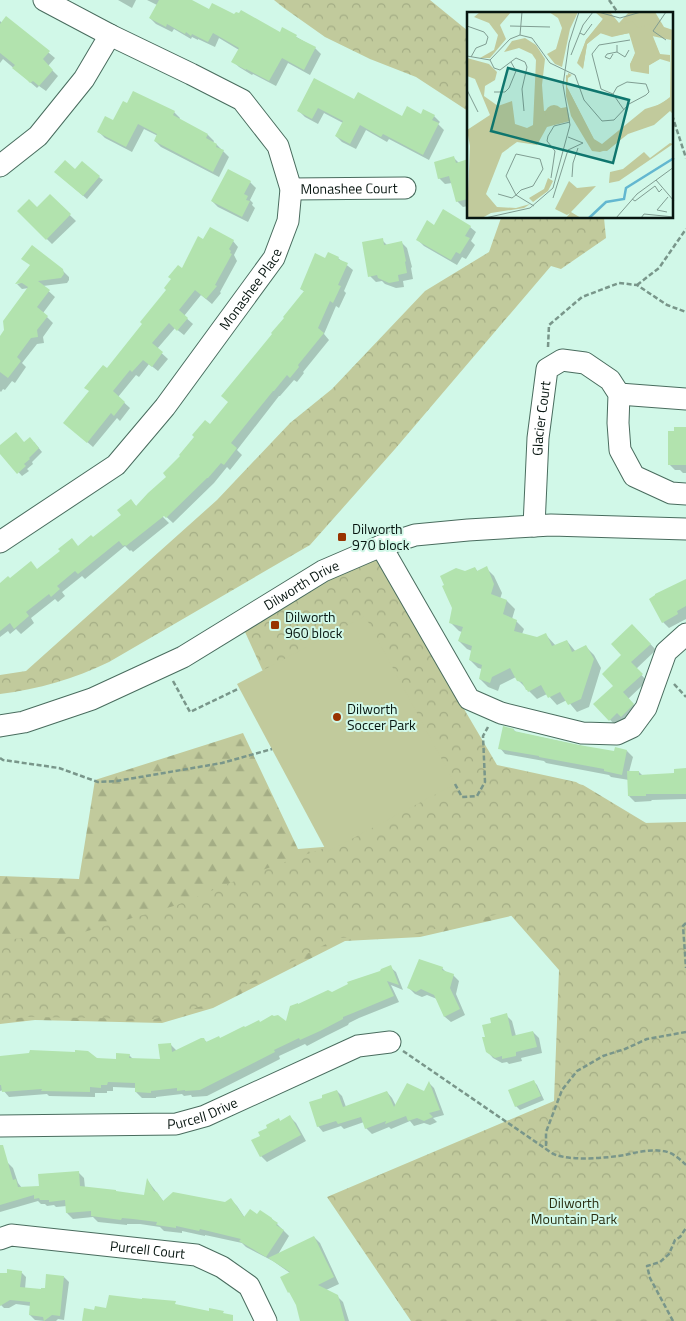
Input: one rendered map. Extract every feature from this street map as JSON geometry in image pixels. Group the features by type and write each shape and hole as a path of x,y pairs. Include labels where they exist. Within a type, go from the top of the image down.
{"street":[{"name":"Monashee Place","path":"0,542 116,465 165,407 274,258 288,221 291,189 278,146 242,100 44,0"},
{"path":"0,166 38,136 84,79 110,35"},
{"name":"Monashee Court","path":"291,189 405,188"},
{"name":"Glacier Court","path":"534,526 538,438 547,368 562,360 585,363 610,380 619,394"},
{"path":"686,399 619,394 618,423 620,450 634,476 671,494 686,494"},
{"name":"Dilworth Drive","path":"0,726 24,722 92,699 164,664 183,657 323,571 381,546 415,536 468,530 551,525 686,529"},
{"path":"381,546 470,699 501,714 582,733 617,734 632,727 646,708 666,652 686,634"},
{"name":"Purcell Drive","path":"0,1126 176,1124 205,1116 358,1046 390,1042"},
{"name":"Purcell Court","path":"0,1239 11,1235 196,1255 222,1267 249,1286 266,1321"}],"path":[{"path":"609,0 618,12"},
{"path":"674,120 686,158"},
{"path":"637,285 659,268 686,229"},
{"path":"547,368 549,325 582,297 619,283 637,285 667,305 686,312"},
{"path":"164,664 190,712 238,689"},
{"path":"455,784 462,796 477,796 484,782 483,736 488,727 501,714"},
{"path":"0,758 59,768 98,782 117,781 222,763 272,749"},
{"path":"685,925 686,968"},
{"path":"546,1149 546,1132 562,1090 577,1071 603,1056 647,1039 686,1032"},
{"path":"390,1042 554,1155 576,1158 613,1157 651,1150 665,1151 686,1165"},
{"path":"673,1321 650,1278 647,1266 660,1262 686,1228"}],"green space":[{"path":"274,0 430,0 467,30 467,110 416,77 370,59 325,37"},
{"path":"501,219 604,219 606,238 561,269 551,266 395,449 310,545 109,662 56,682 0,694 0,675 26,671 217,500 290,423 332,389 425,291 489,252"},
{"name":"Dilworth Mountain Park","path":"371,551 497,765 576,782 643,823 686,822 686,1321 411,1321 327,1197 554,1101 559,970 508,912 413,934 338,938 206,1005 155,1019 28,1017 0,1020 0,940 77,934 177,905 254,873 341,842 240,621"},
{"name":"Dilworth Soccer Park","path":"365,616 455,784 327,852 237,684"},
{"name":"Dilworth Mountain Park","path":"243,733 298,849 348,845 504,769 583,785 651,826 686,1321 561,1104 566,973 515,915 420,937 345,941 213,1008 162,1023 35,1020 0,1024 0,876 79,879 95,780"}],"building":[{"path":"159,0 192,0 209,9 212,3 234,14 236,12 239,13 241,10 280,32 282,27 297,35 296,37 316,47 304,70 282,58 269,81 231,62 239,48 213,33 208,42 192,34 191,36 186,32 185,34 167,24 166,27 149,18"},
{"path":"6,16 50,51 43,59 53,70 39,86 33,81 30,83 12,68 15,65 0,53 0,24"},
{"path":"314,78 354,99 358,92 402,116 407,106 421,114 423,109 435,115 432,120 439,123 423,155 383,134 381,137 360,125 350,144 335,136 343,121 318,108 312,119 297,111"},
{"path":"133,91 175,111 173,115 208,134 206,138 217,144 216,147 224,150 213,172 154,141 157,134 138,124 126,147 97,132 105,116 113,120 123,101 127,103"},
{"path":"454,156 456,163 467,159 467,199 456,202 449,176 438,179 434,162"},
{"path":"65,160 75,169 82,161 100,176 83,196 54,172"},
{"path":"228,169 251,181 244,194 248,196 246,200 250,201 242,217 211,201"},
{"path":"50,194 71,214 46,240 17,211 29,199 37,207"},
{"path":"443,209 471,226 465,236 470,238 460,254 456,252 451,260 416,240 427,220 434,225"},
{"path":"210,227 234,240 229,249 232,254 215,285 217,286 206,299 195,290 179,310 188,318 177,331 169,323 152,343 163,352 152,367 143,360 132,372 130,370 113,391 125,402 114,416 111,413 87,443 63,423 89,391 84,388 103,365 107,368 142,324 140,322 166,290 164,288 171,279 168,277 178,265 182,268 198,236 203,239"},
{"path":"383,238 384,245 402,241 407,273 398,275 399,281 389,283 378,278 377,275 368,277 362,242"},
{"path":"32,245 63,269 64,274 61,278 38,281 50,290 37,307 48,316 37,330 38,337 31,338 17,357 21,361 8,378 0,372 0,336 4,330 3,321 28,287 22,283 15,284 30,265 21,259"},
{"path":"328,252 348,263 338,285 341,286 333,303 330,301 318,328 324,333 290,378 287,375 231,443 237,448 224,465 221,463 166,518 164,516 126,546 123,546 119,541 78,574 75,571 57,586 60,589 51,597 49,594 26,612 29,616 14,629 10,623 0,631 0,583 8,576 10,578 31,561 37,569 60,551 58,549 72,538 78,546 91,535 93,537 121,515 117,510 131,499 136,506 166,477 163,473 180,456 194,437 192,435 205,420 210,424 228,402 221,396 272,334 304,291 300,289 315,253 325,258"},
{"path":"674,427 686,427 686,465 668,465 668,431 674,431"},
{"path":"16,432 24,442 30,437 39,448 24,464 26,466 17,474 0,454 0,445"},
{"path":"487,566 494,584 491,594 507,600 503,614 517,620 514,631 537,637 546,633 552,646 567,640 572,652 586,645 594,659 581,699 568,705 560,692 548,698 541,685 528,692 522,682 517,681 510,668 492,677 490,683 479,679 482,665 469,660 472,646 458,641 463,627 449,623 452,608 442,586 444,585 440,576 456,568 465,571 475,567 477,571"},
{"path":"686,579 686,606 677,611 678,614 662,623 649,599 655,594"},
{"path":"632,624 651,644 631,662 643,674 623,692 634,704 621,717 617,713 609,721 593,704 613,686 602,674 621,655 611,644"},
{"path":"503,726 514,729 514,731 579,745 614,751 615,747 627,750 622,775 604,771 604,769 498,749"},
{"path":"686,768 686,794 628,796 627,771 639,771 639,775 674,773 674,769"},
{"path":"419,959 443,967 442,970 454,974 450,988 460,1009 444,1017 434,995 421,989 416,992 407,988"},
{"path":"391,965 399,985 387,981 394,996 343,1017 343,1019 320,1031 300,1040 299,1038 274,1050 275,1052 200,1090 177,1091 177,1088 151,1091 151,1093 135,1092 135,1083 108,1082 107,1085 101,1085 101,1088 90,1087 90,1092 41,1091 42,1089 2,1092 0,1085 0,1056 29,1053 30,1050 75,1052 75,1050 88,1051 97,1058 116,1059 116,1053 130,1054 129,1058 160,1059 158,1044 171,1043 172,1052 201,1038 204,1038 206,1042 219,1036 220,1038 259,1020 260,1022 272,1015 278,1015 286,1021 290,1006 328,990 332,992 348,984 347,982 380,971"},
{"path":"507,1013 512,1036 533,1031 537,1047 516,1052 516,1056 502,1059 502,1056 495,1058 486,1052 482,1037 485,1037 482,1025 491,1023 490,1018"},
{"path":"534,1080 541,1096 515,1107 508,1090"},
{"path":"429,1081 440,1110 429,1113 433,1117 424,1121 417,1118 408,1121 406,1116 365,1129 361,1117 338,1124 336,1121 317,1127 309,1102 337,1090 343,1107 387,1091 394,1107 407,1083 424,1091"},
{"path":"290,1115 301,1135 260,1157 251,1140 260,1136 258,1132 267,1128 266,1125 279,1118 280,1121"},
{"path":"0,1145 3,1145 13,1180 16,1179 18,1187 39,1186 38,1174 79,1171 80,1186 144,1195 147,1178 154,1191 157,1192 163,1201 173,1192 225,1202 231,1198 244,1217 250,1209 257,1214 260,1210 278,1223 276,1225 284,1230 266,1257 239,1241 241,1239 200,1229 199,1231 176,1226 176,1228 156,1225 157,1222 91,1216 91,1211 66,1213 65,1200 49,1202 49,1200 40,1200 39,1198 34,1199 34,1195 0,1205"},
{"path":"314,1236 334,1277 318,1285 338,1295 345,1321 300,1321 296,1305 280,1277 290,1272 268,1258"},
{"path":"7,1269 22,1271 20,1287 45,1288 46,1274 64,1276 60,1316 52,1315 44,1321 43,1317 29,1315 30,1302 10,1300 0,1306 0,1273 7,1273"},
{"path":"109,1295 176,1301 175,1304 209,1311 209,1308 224,1311 223,1313 233,1315 233,1321 82,1321 84,1308 94,1310 95,1306 106,1308"}],"place":[{"name":"Dilworth 970 block","path":"342,537"},
{"name":"Dilworth 960 block","path":"275,625"},
{"name":"Dilworth Soccer Park","path":"337,717"}]}
